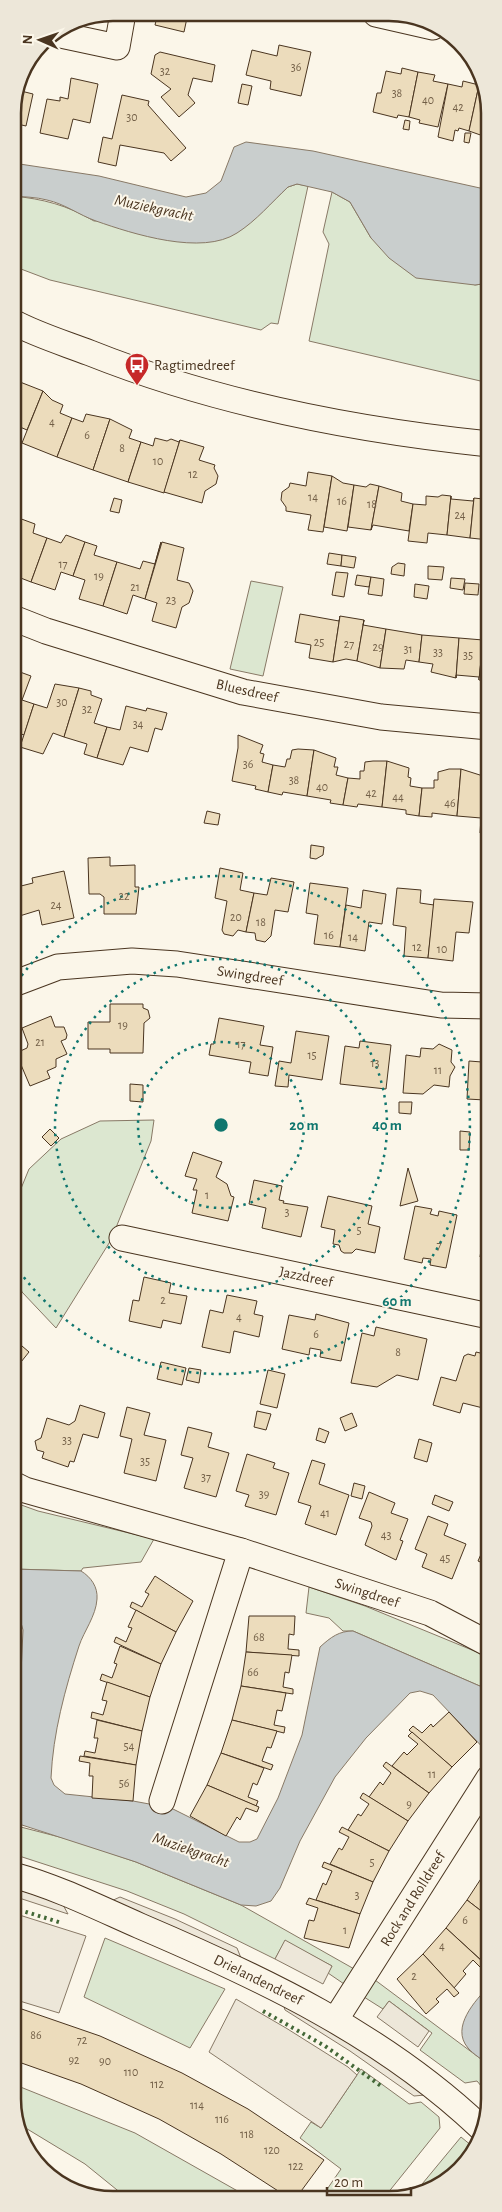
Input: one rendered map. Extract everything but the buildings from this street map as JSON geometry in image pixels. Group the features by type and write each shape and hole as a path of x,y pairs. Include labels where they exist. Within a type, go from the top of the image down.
{"street":[{"path":"65,36 116,47 121,21"},
{"path":"21,325 139,373 267,409 435,439 481,443"},
{"name":"Bluesdreef","path":"21,621 46,632 243,692 381,717 481,726"},
{"name":"Swingdreef","path":"21,981 58,966 132,961 177,964 440,1005 481,1006"},
{"name":"Jazzdreef","path":"122,1238 481,1314"},
{"name":"Swingdreef","path":"21,1488 241,1551 430,1614 481,1640"},
{"path":"162,1801 241,1551"},
{"name":"Rock and Rolldreef","path":"336,2019 481,1791"},
{"name":"Drielandendreef","path":"21,1878 173,1940 264,1982 336,2019 394,2057 477,2125"}],"green space":[{"path":"297,184 308,186 278,324 271,323 261,330 50,280 21,269 21,197 55,204 94,221 258,215 288,187"},
{"path":"332,192 350,202 371,238 475,285 481,284 481,381 309,341 329,244 323,232"},
{"path":"251,581 283,587 263,676 230,669"},
{"path":"154,1120 151,1141 111,1240 56,1328 21,1289 21,1188 29,1169 61,1139 100,1121"},
{"path":"21,1505 38,1511 154,1539 141,1562 83,1568 81,1571 21,1569"},
{"path":"309,1587 365,1606 481,1654 481,1687 353,1631 343,1631 329,1618 306,1613"},
{"path":"21,1827 75,1841 136,1862 241,1905 356,1970 347,1986 328,1973 332,1966 285,1941 275,1959 184,1914 127,1891 21,1857"},
{"path":"105,1938 225,1989 190,2048 84,1997"},
{"path":"375,1980 481,2059 481,2086 477,2081 465,2083 420,2050 432,2033 389,2001 383,2009 364,1997"},
{"path":"361,2069 409,2104 421,2102 439,2117 440,2128 389,2191 326,2191 341,2169 300,2138 311,2122 321,2128"},
{"path":"21,2087 135,2133 238,2191 118,2191 85,2164 26,2128 22,2111"},
{"path":"461,2137 469,2143 454,2164 445,2172 422,2184"}],"shaded area":[{"path":"21,1890 62,1903 68,1914 21,1899"},
{"path":"120,1897 175,1919 237,1948 241,1958 109,1902"},
{"path":"21,1916 86,1936 59,2013 21,2001"},
{"path":"285,1940 332,1966 323,1984 275,1959"},
{"path":"236,1999 286,2028 348,2067 357,2075 321,2128 209,2052"},
{"path":"282,2000 353,2043 425,2095 414,2096 350,2051 285,2010"},
{"path":"389,2001 429,2031 418,2047 377,2017"}],"water":[{"name":"Muziekgracht","path":"246,142 313,151 481,188 481,284 416,278 389,258 371,238 350,202 332,192 297,184 288,187 257,217 237,233 222,240 205,243 187,243 148,237 96,221 54,202 39,198 21,197 21,164 99,176 186,197 206,193 221,181 234,147"},
{"name":"Muziekgracht","path":"21,1569 81,1571 91,1579 96,1590 96,1605 81,1640 60,1711 52,1761 51,1778 54,1785 65,1794 133,1801 171,1808 239,1842 250,1842 257,1839 278,1798 302,1735 320,1647 335,1635 353,1631 481,1687 481,1746 433,1695 420,1691 410,1693 366,1738 335,1777 300,1841 280,1888 271,1901 256,1906 241,1905 136,1862 21,1824 21,1673 23,1630 21,1623"},
{"path":"481,1995 481,2059 468,2048 463,2040 462,2031 467,2014"}],"hedge":[{"path":"21,1910 62,1923"},
{"path":"263,2011 325,2046 381,2086"}],"place":[{"name":"Ragtimedreef","path":"137,386"}]}
